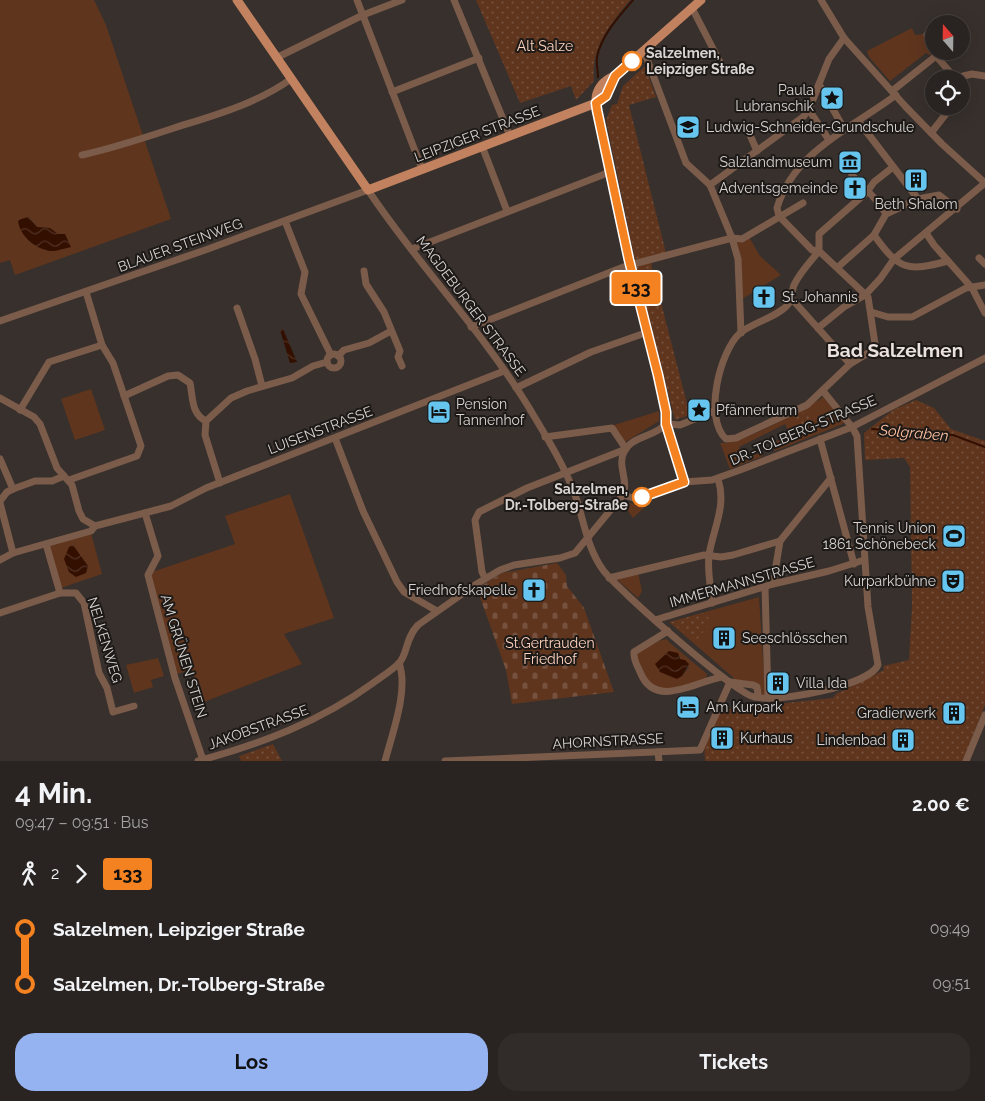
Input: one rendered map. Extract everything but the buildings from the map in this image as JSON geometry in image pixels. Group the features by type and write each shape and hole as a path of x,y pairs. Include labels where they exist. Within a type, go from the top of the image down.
{"main road":[{"name":"MAGDEBURGER STRASSE","path":"237,0 368,190"},
{"name":"LEIPZIGER STRASSE","path":"368,190 596,103 606,96 615,76 701,0"}],"street":[{"path":"357,0 422,169"},
{"path":"276,58 363,15 402,0"},
{"path":"454,0 510,136"},
{"path":"818,328 844,307 864,295 880,279 894,260 957,209 985,183 930,133 844,38 821,0"},
{"path":"692,8 724,70"},
{"path":"710,185 809,110 829,59 844,38"},
{"path":"642,52 648,59 686,163 710,185 732,238 738,259 740,333"},
{"path":"392,92 479,58"},
{"path":"819,251 798,276 791,298 785,307 740,333 730,345 714,401 714,411 722,433 728,440 807,405 824,391 850,364 873,350 875,344 868,297 819,251 812,250 779,216 776,208 784,189 802,164 829,140 859,122 894,93 928,60"},
{"path":"941,60 949,70"},
{"path":"970,74 985,76"},
{"path":"82,155 132,142 241,106 268,95 291,79"},
{"path":"820,84 844,130"},
{"path":"596,103 630,265 648,332 665,408 666,424 684,482"},
{"path":"809,110 829,140"},
{"path":"930,133 945,115"},
{"path":"859,122 918,199"},
{"path":"750,135 757,151"},
{"path":"482,146 507,212"},
{"path":"819,251 817,241 820,233 867,192 874,182 893,166"},
{"path":"412,249 610,172"},
{"path":"852,175 867,192 871,193 886,214"},
{"name":"BLAUER STEINWEG","path":"0,320 86,292 368,190"},
{"name":"MAGDEBURGER STRASSE","path":"368,190 516,388 566,474 574,493 589,548 609,578 668,632 722,677 747,696 755,697 759,692 753,685 730,682"},
{"path":"838,267 874,235 886,214 918,199 939,195 957,209"},
{"path":"471,327 630,265 732,238 742,239 803,203"},
{"path":"285,221 304,272 301,294 332,358"},
{"path":"926,233 972,288 985,313"},
{"path":"874,235 894,260 901,265 923,267 948,261"},
{"path":"979,258 985,264"},
{"path":"364,271 366,284 384,312 400,351 398,357 402,366"},
{"path":"871,312 888,317 912,317 966,288 985,286"},
{"path":"13,554 0,502 7,492 35,481 52,481 66,478 137,456 141,446 112,363 102,345 86,292"},
{"path":"791,298 850,364"},
{"path":"237,308 255,359 262,386"},
{"path":"220,483 205,436 206,421 231,398 262,386 292,378 344,350 369,343 391,331"},
{"path":"516,388 591,352 648,332"},
{"path":"20,410 49,362 102,345"},
{"name":"DR.-TOLBERG-STRASSE","path":"623,495 637,498 684,482 718,479 852,427 985,358"},
{"name":"LUISENSTRASSE","path":"0,560 13,554 91,531 95,526 171,506 220,483 504,371"},
{"path":"124,396 168,376 178,375 190,383 191,400 194,409 206,421"},
{"path":"755,697 768,698 826,692 872,673 877,668 878,663 868,608 856,436 852,427 824,391"},
{"path":"0,398 34,418 40,424 57,468 66,478 79,511 83,518 95,526"},
{"path":"485,578 482,572 476,516 527,488 626,449 666,424 680,425 714,411"},
{"path":"545,437 612,428 626,449"},
{"path":"334,438 366,518 404,592 437,610"},
{"path":"820,439 854,564"},
{"path":"385,761 400,699 401,669 399,663 414,630 437,610 485,578 514,566 569,556 578,550 623,495 626,483 622,460 626,449"},
{"path":"0,459 13,489"},
{"path":"773,584 780,541 831,478"},
{"path":"712,602 709,558 721,510 722,496 718,479"},
{"name":"AM GRÜNEN STEIN","path":"145,513 158,556 157,562 148,575 175,678 200,760"},
{"path":"609,578 704,556 709,558 733,555 780,541"},
{"path":"0,613 60,594 46,544"},
{"name":"IMMERMANNSTRASSE","path":"655,620 773,584 864,560"},
{"path":"765,587 768,698"},
{"name":"NELKENWEG","path":"60,594 76,593 84,603 99,672 107,688 113,712 134,706"},
{"path":"668,632 634,652 636,662 646,684 665,692 685,689 722,677"},
{"name":"JAKOBSTRASSE","path":"200,760 262,741 313,721 351,698 399,663"},
{"name":"AHORNSTRASSE","path":"445,761 700,750 730,682"},
{"path":"966,761 985,715"},
{"path":"658,752 659,761"}],"green space":[{"path":"0,0 94,0 106,25 171,219 15,275 10,260 0,263","holes":["28,217 37,227 58,234 18,223"]},
{"name":"Alt Salze","path":"476,0 630,0 603,37 595,57 594,81 576,100 571,86 520,103"},
{"path":"912,28 915,35 924,34 925,37 925,54 890,81 869,57 867,51"},
{"path":"645,66 656,97 629,105 666,253 651,258 652,268 690,415 675,420 637,270 606,120 612,105 617,104 623,86"},
{"path":"749,237 760,256 781,275 742,299 735,241"},
{"path":"91,389 105,430 75,440 61,399"},
{"path":"823,397 844,421 843,424 775,451 772,443 790,435 785,424 739,447 745,459 761,452 763,456 730,469 720,443 729,442 756,432 802,410"},
{"path":"916,400 934,408 951,429 985,441 985,705 963,761 705,761 704,739 718,710 833,698 836,694 884,670 883,666 909,660 912,606 910,467 904,458 865,460 864,433 893,410"},
{"path":"659,411 659,421 622,444 611,426"},
{"path":"809,411 813,433 799,438 796,416"},
{"path":"290,494 334,618 284,634 302,664 204,702 192,670 176,674 150,576 152,572 235,544 225,516"},
{"path":"623,504 640,504 644,508 633,518"},
{"path":"91,533 102,574 61,588 48,545"},
{"name":"St.Gertrauden Friedhof","path":"557,563 566,575 567,586 584,608 614,692 512,704 506,670 477,589 502,573"},
{"path":"638,572 642,591 638,598 613,576"},
{"path":"759,597 765,697 762,697 758,684 736,680 669,622"},
{"path":"703,613 712,621 695,642 671,622"},
{"path":"667,639 707,674 706,679 665,691 649,683 635,654 658,641","holes":["680,656 680,659 689,667 682,676 666,674 660,659"]},
{"path":"158,658 164,676 151,680 153,687 134,693 126,665"},
{"path":"273,744 282,761 241,761 239,756"}],"water":[{"path":"28,217 37,227 50,228 58,234 65,234 71,247 49,251 31,242 22,232 18,220"},
{"path":"283,329 297,362 290,363 280,330"},
{"path":"73,545 88,566 86,573 76,577 69,572 64,559 69,547"},
{"path":"669,651 678,653 680,659 685,660 689,664 682,676 677,679 660,672 655,664"}],"waterway":[{"name":"Solgraben","path":"598,77 597,57 602,41 633,0"},
{"name":"Solgraben","path":"872,429 953,435 985,447"}],"bus line":[{"name":"133","path":"632,61 615,76 606,96 596,103 601,135 629,260 658,375 666,412 666,424 684,482 642,497"}],"place":[{"name":"Salzelmen, Leipziger Straße","path":"632,61"},
{"name":"Paula Lubranschik","path":"832,98"},
{"name":"Ludwig-Schneider-Grundschule","path":"688,127"},
{"name":"Salzlandmuseum","path":"850,162"},
{"name":"Beth Shalom","path":"916,180"},
{"name":"Adventsgemeinde","path":"855,188"},
{"name":"St. Johannis","path":"764,297"},
{"name":"Pfännerturm","path":"699,410"},
{"name":"Pension Tannenhof","path":"439,412"},
{"name":"Salzelmen, Dr.-Tolberg-Straße","path":"642,497"},
{"name":"Tennis Union 1861 Schönebeck","path":"954,536"},
{"name":"Kurparkbühne","path":"953,581"},
{"name":"Friedhofskapelle","path":"534,590"},
{"name":"Seeschlösschen","path":"724,638"},
{"name":"Villa Ida","path":"778,683"},
{"name":"Am Kurpark","path":"688,707"},
{"name":"Gradierwerk","path":"954,713"},
{"name":"Kurhaus","path":"722,738"},
{"name":"Lindenbad","path":"903,740"}],"district":[{"name":"Bad Salzelmen","path":"895,350"}]}
